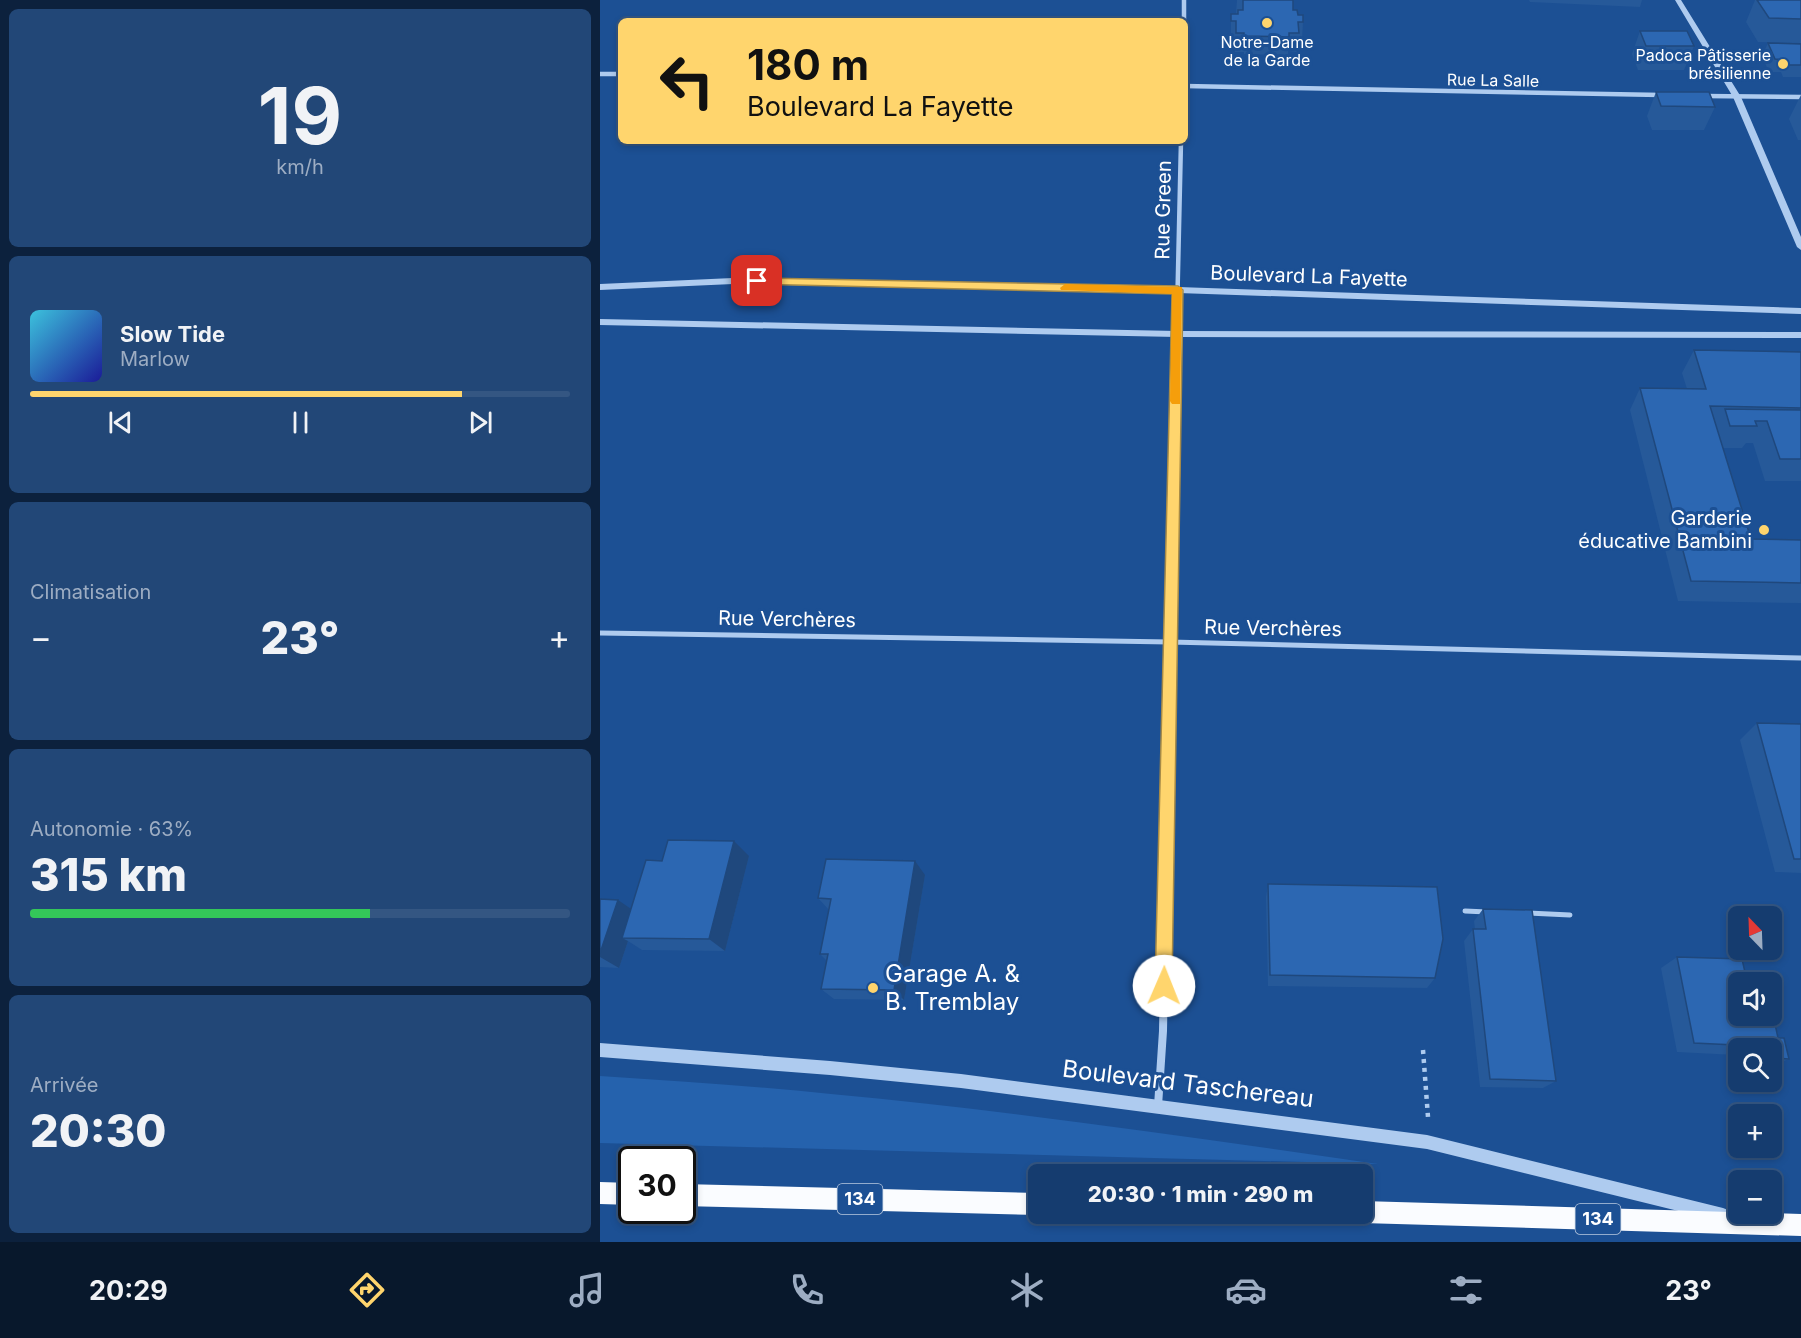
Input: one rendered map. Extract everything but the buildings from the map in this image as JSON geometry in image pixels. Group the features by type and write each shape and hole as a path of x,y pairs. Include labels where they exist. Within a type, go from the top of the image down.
{"highway":[{"path":"600,1193 618,1194"},
{"name":"134","path":"696,1195 1028,1204"},
{"name":"Boulevard Taschereau","path":"1373,1212 1728,1223"},
{"name":"Boulevard Taschereau","path":"1760,1224 1801,1225"}],"street":[{"path":"1184,0 1184,18"},
{"path":"1678,0 1737,97 1801,247"},
{"path":"600,74 618,74"},
{"name":"Rue La Salle","path":"1188,86 1666,95"},
{"path":"1701,96 1801,97"},
{"name":"Rue Green","path":"1158,1107 1163,1031 1181,144"},
{"name":"Boulevard La Fayette","path":"600,287 734,281 1178,290 1801,311"},
{"path":"600,322 1177,334 1801,335"},
{"name":"Rue Verchères","path":"600,633 1170,642 1801,658"},
{"name":"Boulevard Taschereau","path":"600,1050 830,1068 961,1082 1427,1142 1728,1216"}],"lane":[{"path":"1465,911 1500,912"},
{"path":"1523,913 1570,915"}],"path":[{"path":"1423,1050 1428,1117"}],"shaded area":[{"path":"600,1076 773,1089 968,1108 1378,1164 600,1143"}],"slow traffic":[{"path":"1065,288 1178,290 1176,401"}],"place":[{"name":"Notre-Dame de la Garde","path":"1267,23"},
{"name":"Padoca Pâtisserie brésilienne","path":"1783,64"},
{"name":"Garderie éducative Bambini","path":"1764,530"},
{"name":"Garage A. & B. Tremblay","path":"873,988"}],"route":[{"path":"757,281 1178,290 1164,986"}]}
